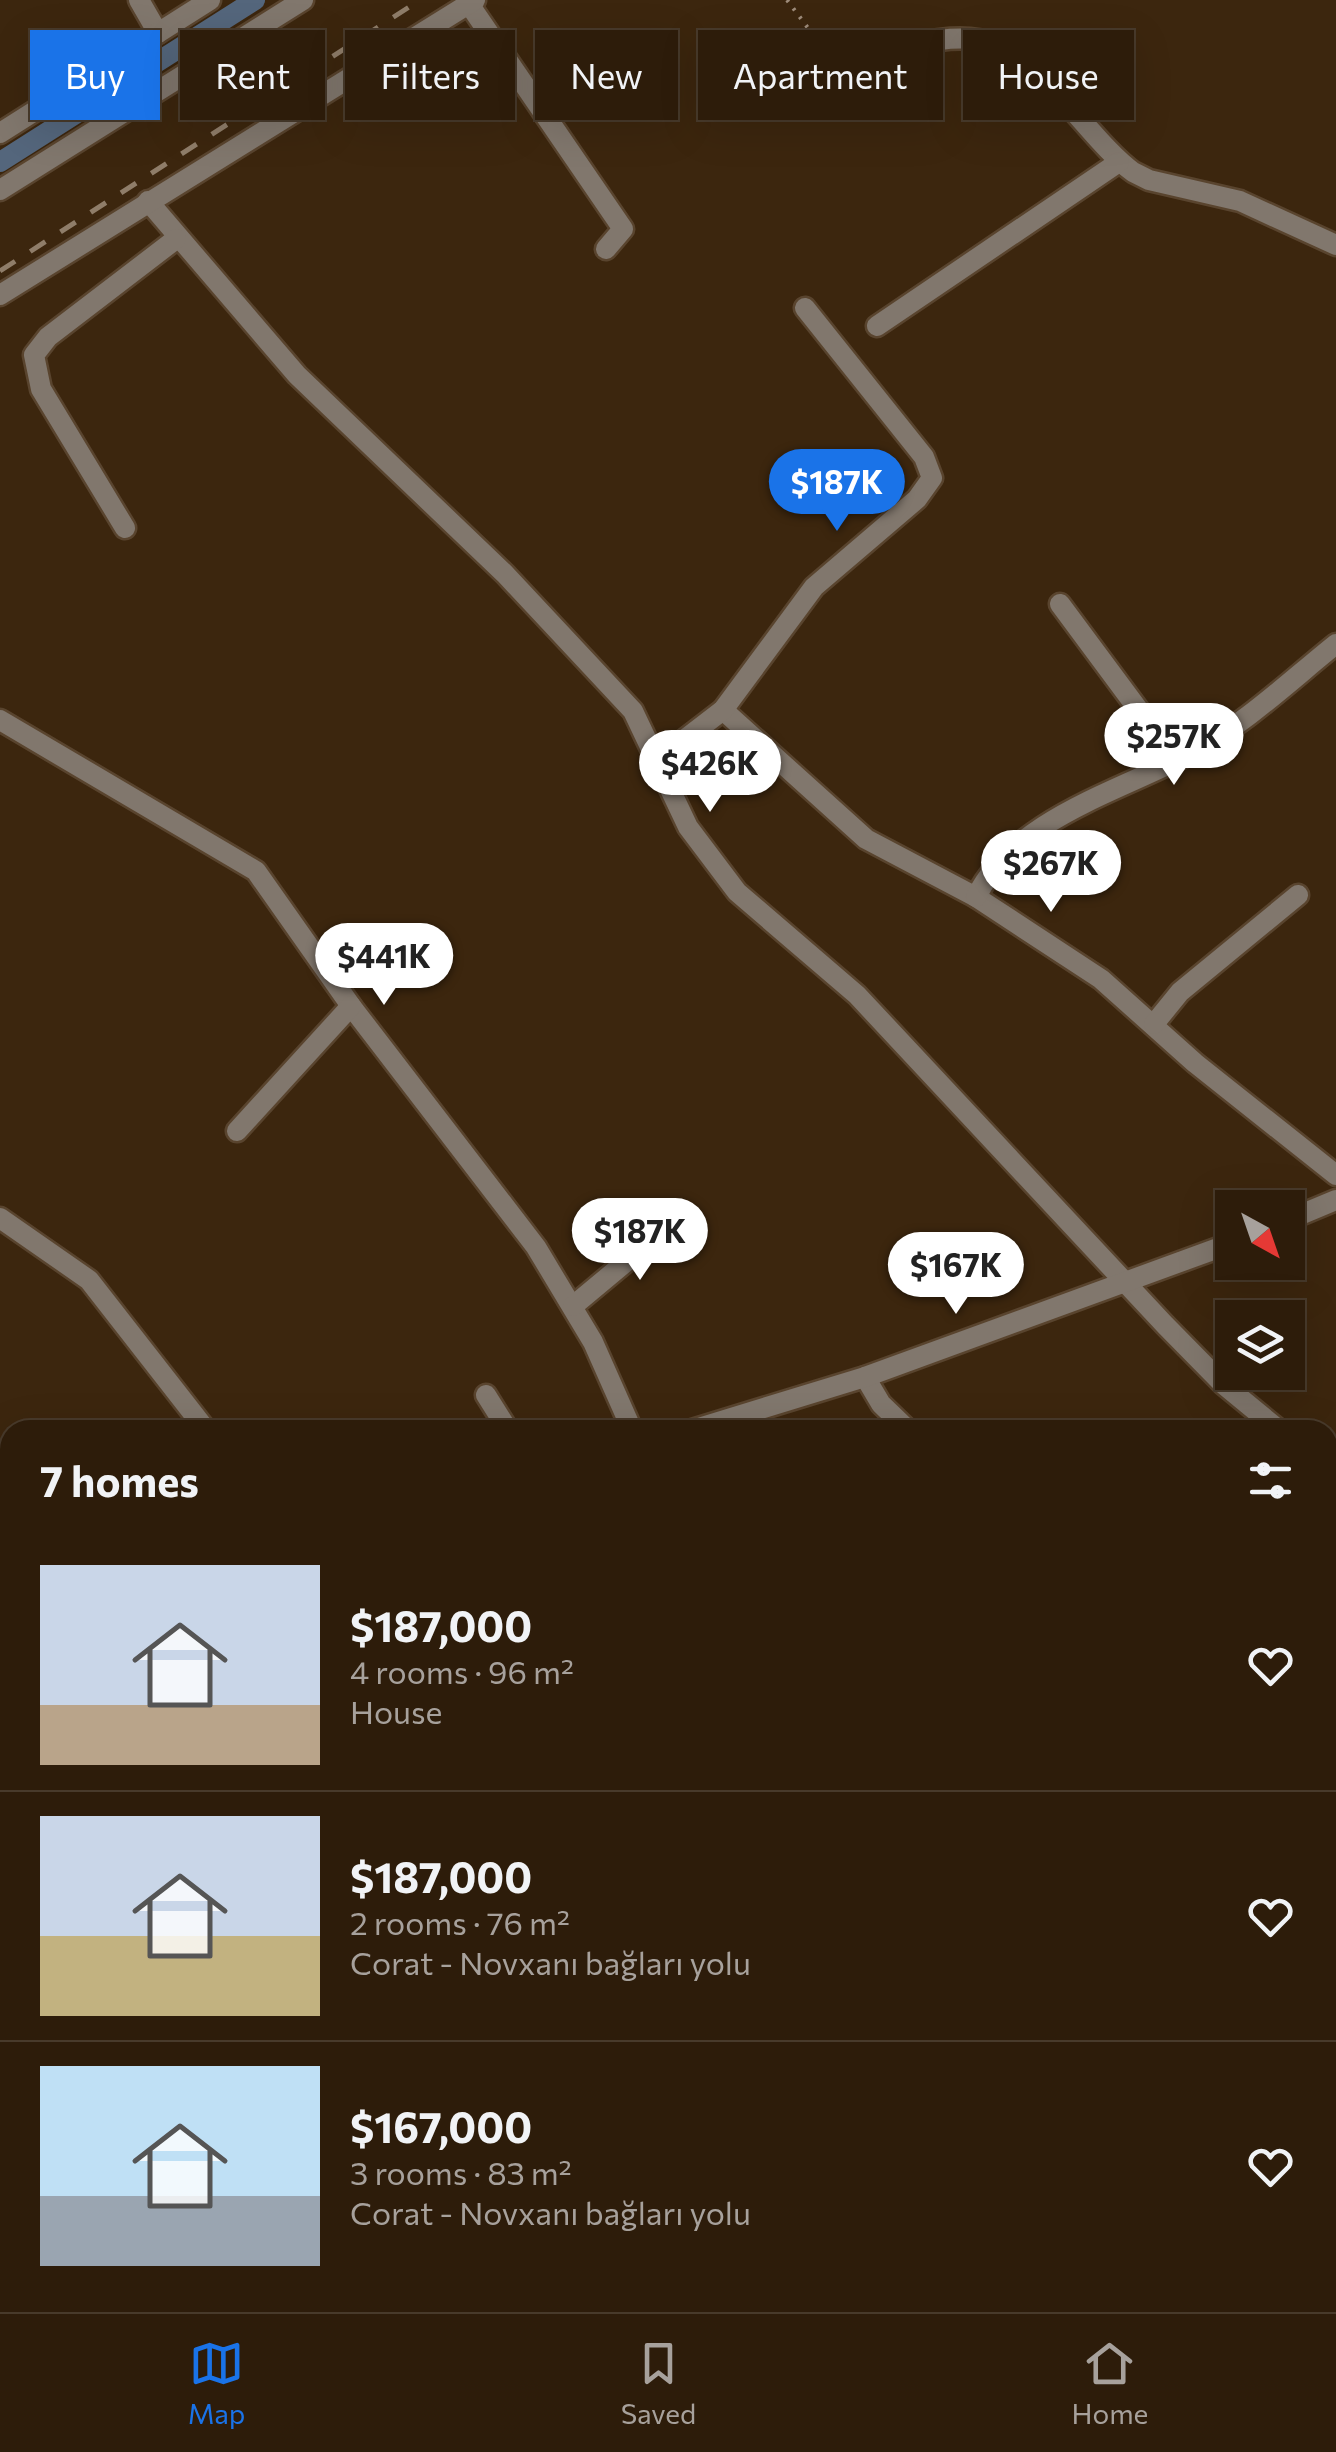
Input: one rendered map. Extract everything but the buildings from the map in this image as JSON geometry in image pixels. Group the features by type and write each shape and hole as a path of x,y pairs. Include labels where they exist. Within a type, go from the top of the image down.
{"street":[{"path":"139,0 156,30"},
{"path":"160,32 210,0"},
{"path":"0,190 303,0"},
{"path":"0,295 472,2 623,229 606,249"},
{"path":"943,38 975,39 1003,51 1056,91 1119,162 1150,180 1240,201 1336,245"},
{"path":"0,133 30,114"},
{"path":"876,326 1119,162"},
{"path":"148,201 297,375 544,613 633,711 688,826 737,892 858,996 990,1133 1125,1284 1223,1384 1268,1420"},
{"path":"125,528 40,389 34,355 48,337 176,238"},
{"path":"658,760 723,710 814,587 917,499 932,478 924,458 804,308"},
{"path":"1060,604 1146,720 1162,766"},
{"path":"976,897 996,864 1032,835 1234,725 1336,644"},
{"path":"723,710 866,839 976,897 1101,979 1195,1064 1336,1175"},
{"path":"0,720 256,871 351,1006 536,1247 573,1306 627,1420"},
{"path":"1154,1024 1180,992 1298,895"},
{"path":"237,1130 351,1006"},
{"path":"1305,1213 1336,1200"},
{"path":"0,1218 55,1252 89,1280 198,1420"},
{"path":"573,1306 675,1222"},
{"path":"724,1420 864,1377 1215,1249"},
{"path":"864,1377 880,1404 897,1420"},
{"path":"486,1395 502,1420"}],"path":[{"path":"787,0 812,30"}],"waterway":[{"path":"0,162 255,0"}],"railway":[{"path":"0,271 420,0"}]}
